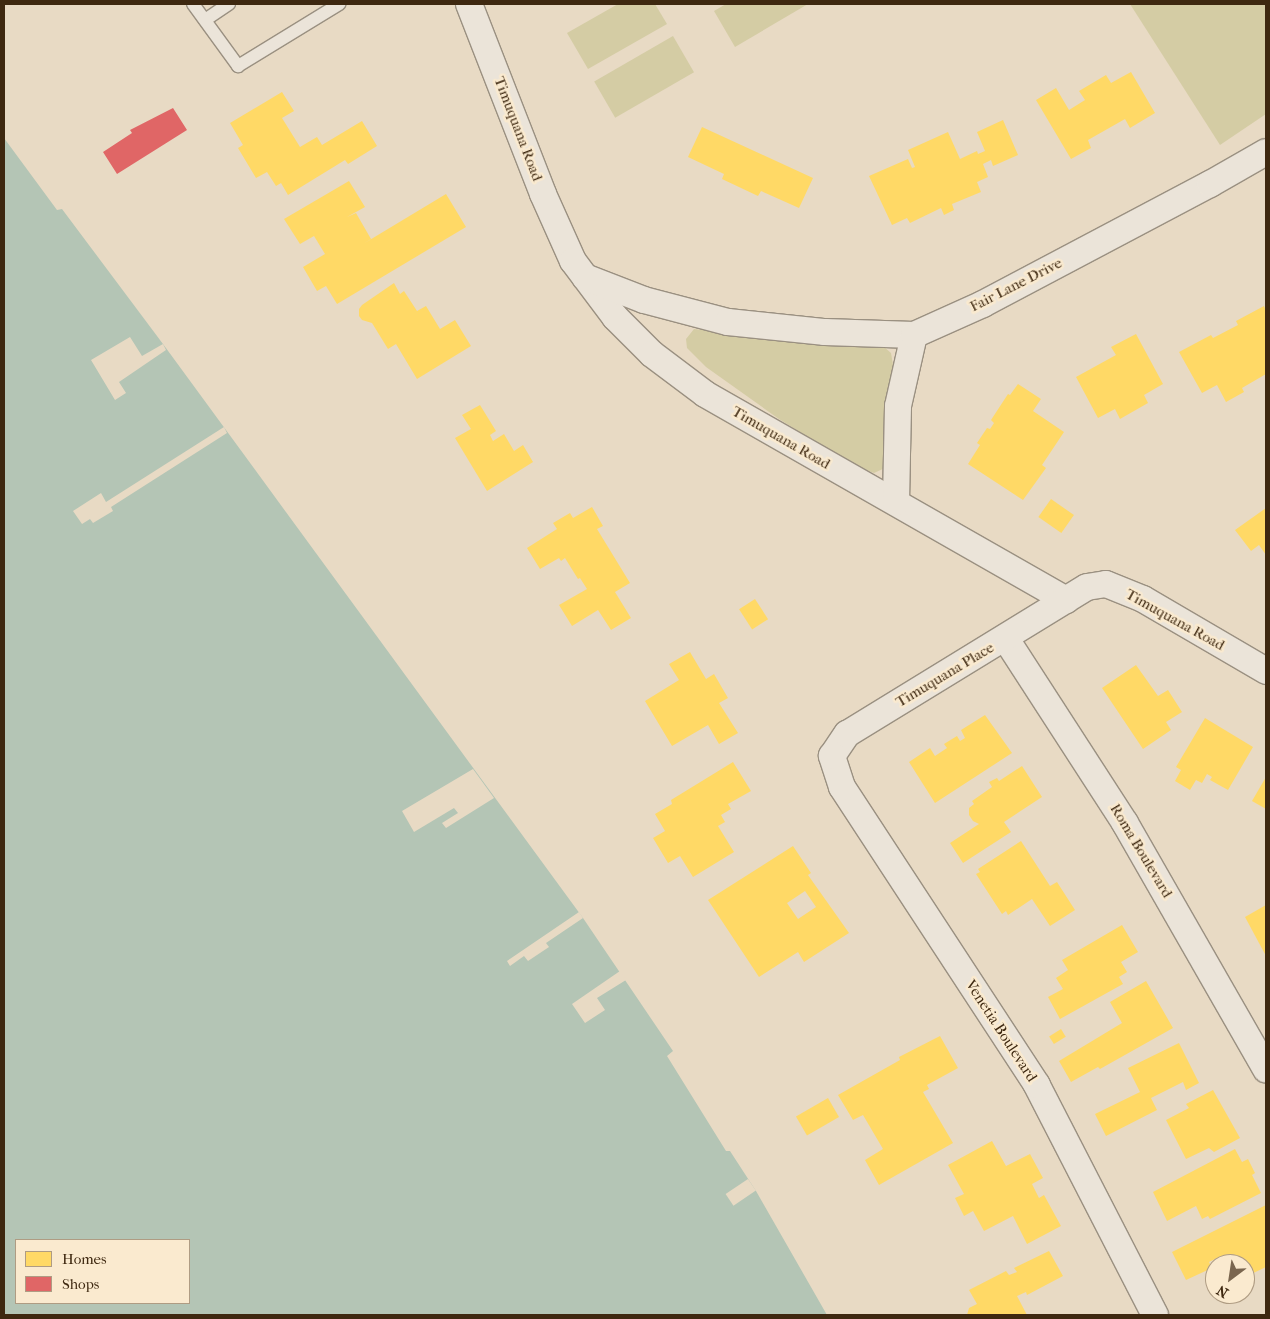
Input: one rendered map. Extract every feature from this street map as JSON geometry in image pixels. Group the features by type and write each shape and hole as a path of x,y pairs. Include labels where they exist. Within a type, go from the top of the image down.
{"street":[{"name":"Timuquana Road","path":"476,7 543,194 573,261 615,317 652,354 704,394 1066,600 1087,587 1106,584 1143,599 1266,671"},
{"name":"Fair Lane Drive","path":"914,335 983,304 1210,184 1266,152"},
{"path":"585,277 644,300 728,322 825,332 914,335 898,406 896,502"},
{"name":"Timuquana Place","path":"832,756 847,734 1006,639 1066,600"},
{"name":"Roma Boulevard","path":"1006,639 1126,824 1266,1069"},
{"name":"Venetia Boulevard","path":"832,756 842,787 1036,1085 1155,1315"}],"lane":[{"path":"193,4 238,66 339,4"},
{"path":"205,20 229,4"}],"shaded area":[{"path":"618,4 655,4 667,24 588,69 567,33"},
{"path":"726,4 808,4 735,47 714,11"},
{"path":"1130,4 1266,4 1266,114 1220,145"},
{"path":"673,36 694,72 615,118 594,82"},
{"path":"4,138 57,210 62,209 163,344 583,918 673,1051 667,1056 726,1151 730,1151 756,1191 827,1315 4,1315"},
{"path":"694,329 806,341 883,346 891,353 893,365 889,452 885,468 874,473 853,465 779,419 706,367 687,348 686,339"}],"pier":[{"path":"130,337 142,356 163,344 166,350 119,382 126,393 115,400 91,360"},
{"path":"224,427 227,433 111,507 113,511 93,523 90,519 82,524 73,511 101,493 106,502"},
{"path":"473,769 494,798 446,828 442,823 458,813 454,808 414,832 402,811"},
{"path":"579,912 583,918 546,943 549,947 528,961 524,956 510,966 507,961"},
{"path":"620,971 626,980 597,998 605,1010 585,1023 572,1004"},
{"path":"748,1179 756,1191 733,1206 726,1194"}],"building: Homes":[{"path":"1131,72 1155,113 1130,128 1125,119 1088,140 1091,148 1071,159 1036,100 1056,88 1069,110 1085,100 1079,91 1106,75 1111,83"},
{"path":"282,92 294,111 282,118 300,147 317,137 322,145 362,121 377,146 348,164 345,160 288,195 281,183 276,186 267,172 256,178 238,148 243,145 230,123"},
{"path":"1003,120 1018,155 993,166 991,160 983,164 988,177 977,182 981,192 952,204 954,210 944,215 941,208 910,223 907,218 892,225 869,176 908,159 912,168 915,167 908,150 948,132 960,159 977,151 978,154 985,151 977,132"},
{"path":"702,127 813,178 799,208 761,191 758,196 722,179 724,174 688,157"},
{"path":"349,181 365,207 347,217 356,213 371,239 363,244 446,194 466,227 337,304 326,286 317,291 303,267 325,254 314,236 300,244 284,219"},
{"path":"394,283 400,294 404,291 417,311 426,306 440,329 455,320 471,346 417,379 396,344 388,349 372,323 362,320 359,316 359,309 362,305"},
{"path":"1264,306 1266,311 1266,374 1242,388 1244,392 1226,402 1217,385 1202,393 1179,352 1211,335 1213,338 1238,325 1236,321"},
{"path":"1136,334 1163,384 1144,395 1148,403 1120,419 1115,409 1098,418 1076,377 1116,355 1111,347"},
{"path":"1018,384 1041,399 1033,411 1064,432 1042,465 1046,468 1023,500 968,464 980,445 977,443 987,428 990,429 994,423 991,420 1008,394 1010,395"},
{"path":"480,405 496,431 490,435 493,441 504,434 514,451 523,445 533,462 487,491 455,438 471,429 462,415"},
{"path":"1051,499 1074,515 1061,533 1038,517"},
{"path":"592,507 603,526 597,529 630,583 615,592 631,618 611,630 598,610 572,626 559,605 587,589 580,578 578,579 565,558 561,561 559,558 540,569 527,548 557,529 553,523 570,513 573,518"},
{"path":"1266,508 1266,555 1259,545 1251,551 1235,530"},
{"path":"755,599 768,619 752,629 739,609"},
{"path":"690,652 706,679 714,674 728,698 719,703 738,733 719,744 708,725 672,746 645,701 679,680 669,664"},
{"path":"1136,665 1158,696 1168,690 1182,712 1166,722 1171,730 1143,749 1102,688"},
{"path":"985,715 1012,753 935,803 909,762 930,748 935,756 947,748 944,744 957,736 960,741 965,738 961,730"},
{"path":"1205,718 1253,747 1228,790 1210,780 1212,777 1207,774 1202,783 1196,780 1190,790 1175,781 1181,770 1176,767"},
{"path":"733,762 751,791 728,804 731,809 721,815 725,822 718,826 734,852 693,877 680,856 668,863 653,838 665,831 655,814 672,804 671,800"},
{"path":"1022,766 1042,797 1004,822 1011,832 963,863 950,843 979,824 973,821 969,815 969,808 974,804 972,801 992,787 989,782 997,778 999,781"},
{"path":"1266,777 1266,809 1252,801"},
{"path":"1021,841 1050,886 1057,882 1075,910 1050,926 1032,899 1008,915 1006,911 1002,914 976,874 980,872 978,869"},
{"path":"793,846 811,873 808,875 849,933 804,962 798,952 759,977 708,900","holes":["805,891 816,907 798,919 787,903"]},
{"path":"1266,905 1266,956 1245,917"},
{"path":"1122,925 1138,952 1121,962 1127,972 1119,977 1123,984 1060,1019 1048,997 1063,989 1056,978 1068,970 1062,960"},
{"path":"1146,981 1173,1028 1100,1069 1098,1067 1071,1082 1059,1061 1122,1023 1110,1002"},
{"path":"1061,1029 1066,1037 1054,1044 1049,1036"},
{"path":"940,1036 958,1068 927,1085 929,1089 923,1092 953,1143 879,1185 865,1160 883,1149 863,1115 853,1120 838,1095 900,1060 899,1057"},
{"path":"1179,1043 1199,1083 1186,1090 1183,1082 1151,1098 1157,1110 1106,1136 1095,1114 1140,1092 1128,1068"},
{"path":"1213,1090 1240,1138 1214,1152 1209,1148 1186,1159 1166,1120 1189,1108 1186,1104"},
{"path":"828,1098 839,1117 807,1136 796,1116"},
{"path":"992,1141 1006,1166 1030,1154 1043,1178 1032,1184 1039,1198 1044,1195 1061,1226 1027,1244 1013,1216 984,1231 973,1211 964,1216 955,1198 964,1194 948,1165"},
{"path":"1235,1149 1242,1162 1248,1159 1255,1173 1252,1175 1261,1193 1210,1219 1208,1216 1202,1219 1196,1206 1167,1221 1153,1192"},
{"path":"1266,1205 1266,1267 1255,1272 1255,1254 1205,1254 1205,1271 1186,1280 1172,1252"},
{"path":"1049,1251 1063,1276 1027,1295 1026,1292 1017,1296 1027,1315 967,1315 969,1308 977,1304 969,1290 1006,1271 1009,1275 1017,1272 1014,1268"}],"building: Shops":[{"path":"173,108 187,130 117,174 103,152 132,133 130,130"}]}
